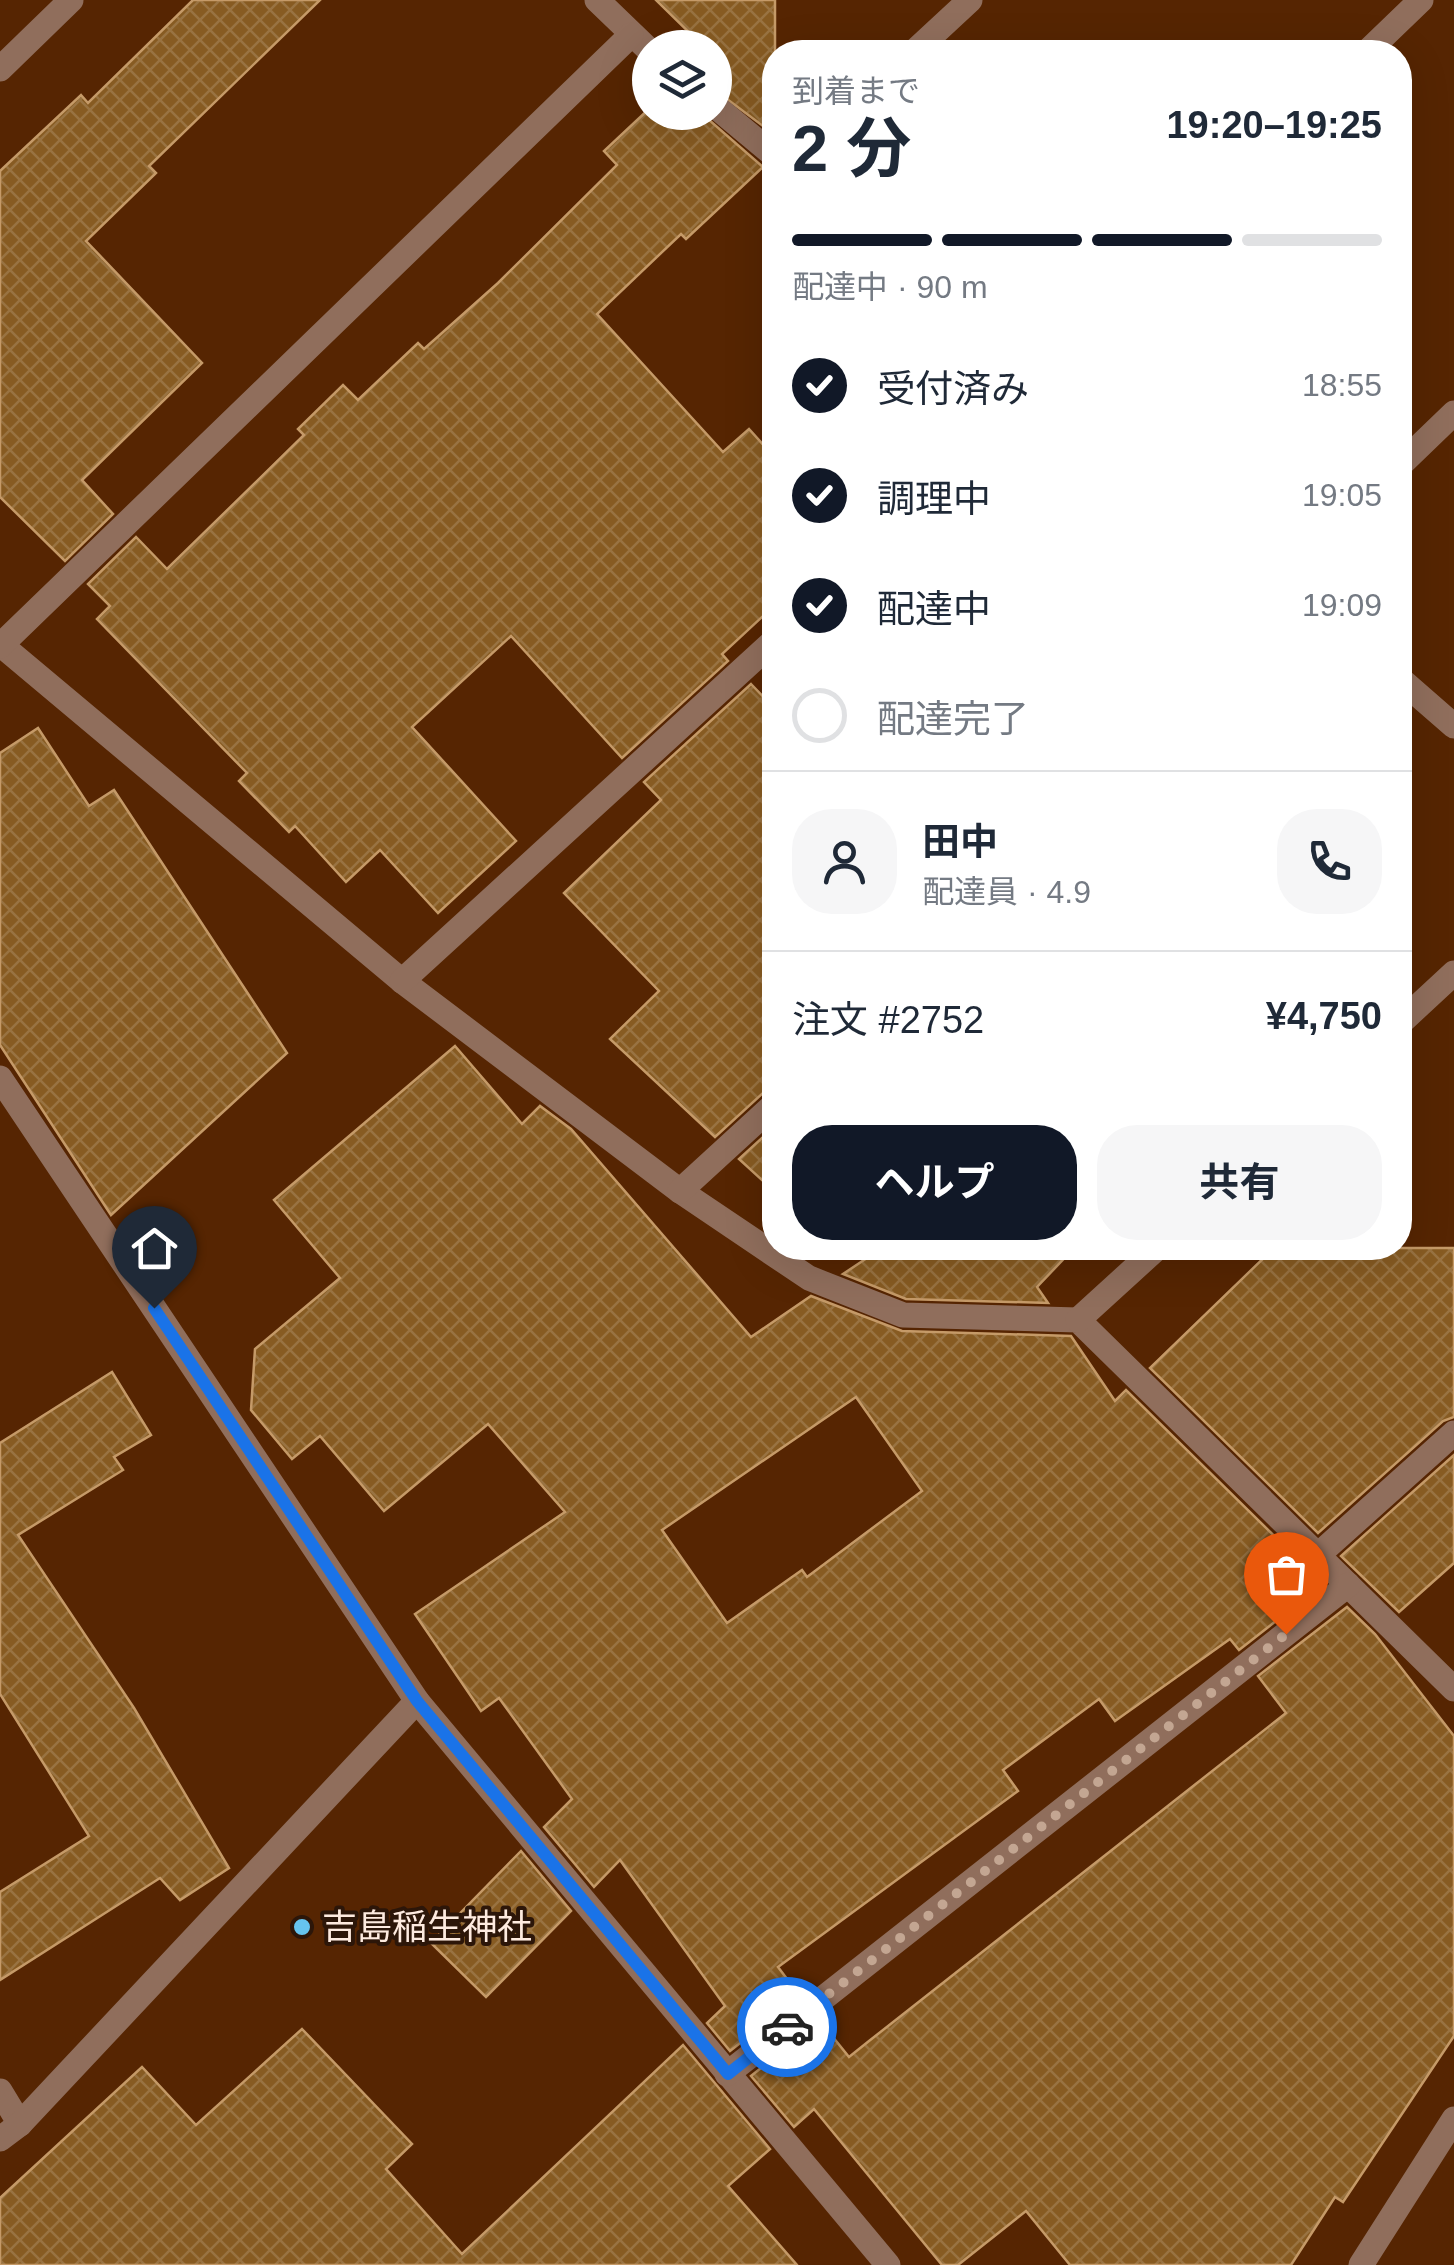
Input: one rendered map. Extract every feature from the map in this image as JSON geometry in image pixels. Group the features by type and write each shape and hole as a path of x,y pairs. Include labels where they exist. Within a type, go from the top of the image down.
{"street":[{"path":"0,69 70,0"},
{"path":"597,0 632,35"},
{"path":"927,40 970,0"},
{"path":"1379,40 1421,0"},
{"path":"632,51 0,645 402,981 680,1191 762,1246"},
{"path":"732,120 762,145"},
{"path":"1412,453 1454,413"},
{"path":"402,981 762,652"},
{"path":"1412,690 1454,726"},
{"path":"1412,1012 1454,974"},
{"path":"0,1078 417,1701 888,2265"},
{"path":"680,1191 762,1116"},
{"path":"782,1260 809,1278 903,1315 1078,1320 1454,1689"},
{"path":"1078,1320 1144,1260"},
{"path":"1318,1555 1454,1434"},
{"path":"728,2074 1348,1585"},
{"path":"10,2131 417,1701"},
{"path":"0,2091 10,2131"},
{"path":"1361,2265 1454,2119"}],"building":[{"path":"193,0 320,0 149,166 156,173 86,241 202,363 82,480 113,514 65,561 0,497 0,171 81,95 88,103"},
{"path":"656,0 775,0 775,40 762,40 762,125 732,103 732,30 687,30"},
{"path":"632,125 632,130 721,130 762,166 686,239 681,234 597,314 723,452 749,429 762,444 762,617 722,654 728,661 622,758 511,636 412,727 516,841 438,913 380,850 346,882 295,826 289,832 239,781 247,773 97,619 110,606 88,584 136,537 167,569 304,435 298,429 343,385 358,400 418,343 424,349 498,283 617,165 604,151"},
{"path":"751,684 762,695 762,1094 715,1137 610,1039 659,991 564,893 661,800 644,782"},
{"path":"38,728 89,806 114,790 287,1053 111,1215 0,1045 0,753"},
{"path":"455,1046 522,1124 540,1106 571,1129 751,1337 811,1296 902,1331 1071,1336 1115,1401 1126,1390 1323,1584 1239,1650 1230,1639 1115,1721 1099,1699 1003,1770 1018,1791 778,1967 800,1996 730,2051 707,2023 725,2006 620,1860 594,1887 544,1827 572,1799 499,1698 481,1711 415,1614 565,1512 488,1424 384,1511 320,1436 292,1459 251,1410 255,1349 340,1278 274,1200","holes":["856,1397 922,1491 807,1577 802,1570 727,1623 662,1530"]},
{"path":"762,1138 762,1180 739,1159"},
{"path":"1412,1248 1454,1248 1454,1417 1443,1421 1318,1533 1150,1368 1262,1260 1412,1260"},
{"path":"864,1260 1063,1260 1037,1287 1048,1303 906,1299 843,1274"},
{"path":"112,1372 151,1435 114,1457 123,1470 18,1535 134,1708 229,1868 180,1900 160,1878 0,1980 0,1892 89,1836 0,1694 0,1443"},
{"path":"1454,1455 1454,1563 1399,1612 1341,1556"},
{"path":"1347,1607 1375,1634 1454,1736 1454,2036 1343,2202 1335,2197 1291,2265 1070,2265 1026,2211 958,2265 942,2265 814,2109 794,2127 751,2076 820,2021 849,2057 1286,1713 1258,1676"},
{"path":"521,1851 571,1911 486,1997 431,1943"},
{"path":"302,2029 412,2144 386,2169 462,2254 683,2045 770,2149 728,2186 797,2265 0,2265 0,2198 142,2067 196,2125"}],"way so far":[{"path":"787,2027 1286,1634"}],"place":[{"name":"吉島稲生神社","path":"302,1927"}],"route":[{"path":"154,1308 417,1701 728,2074 787,2027"}]}
